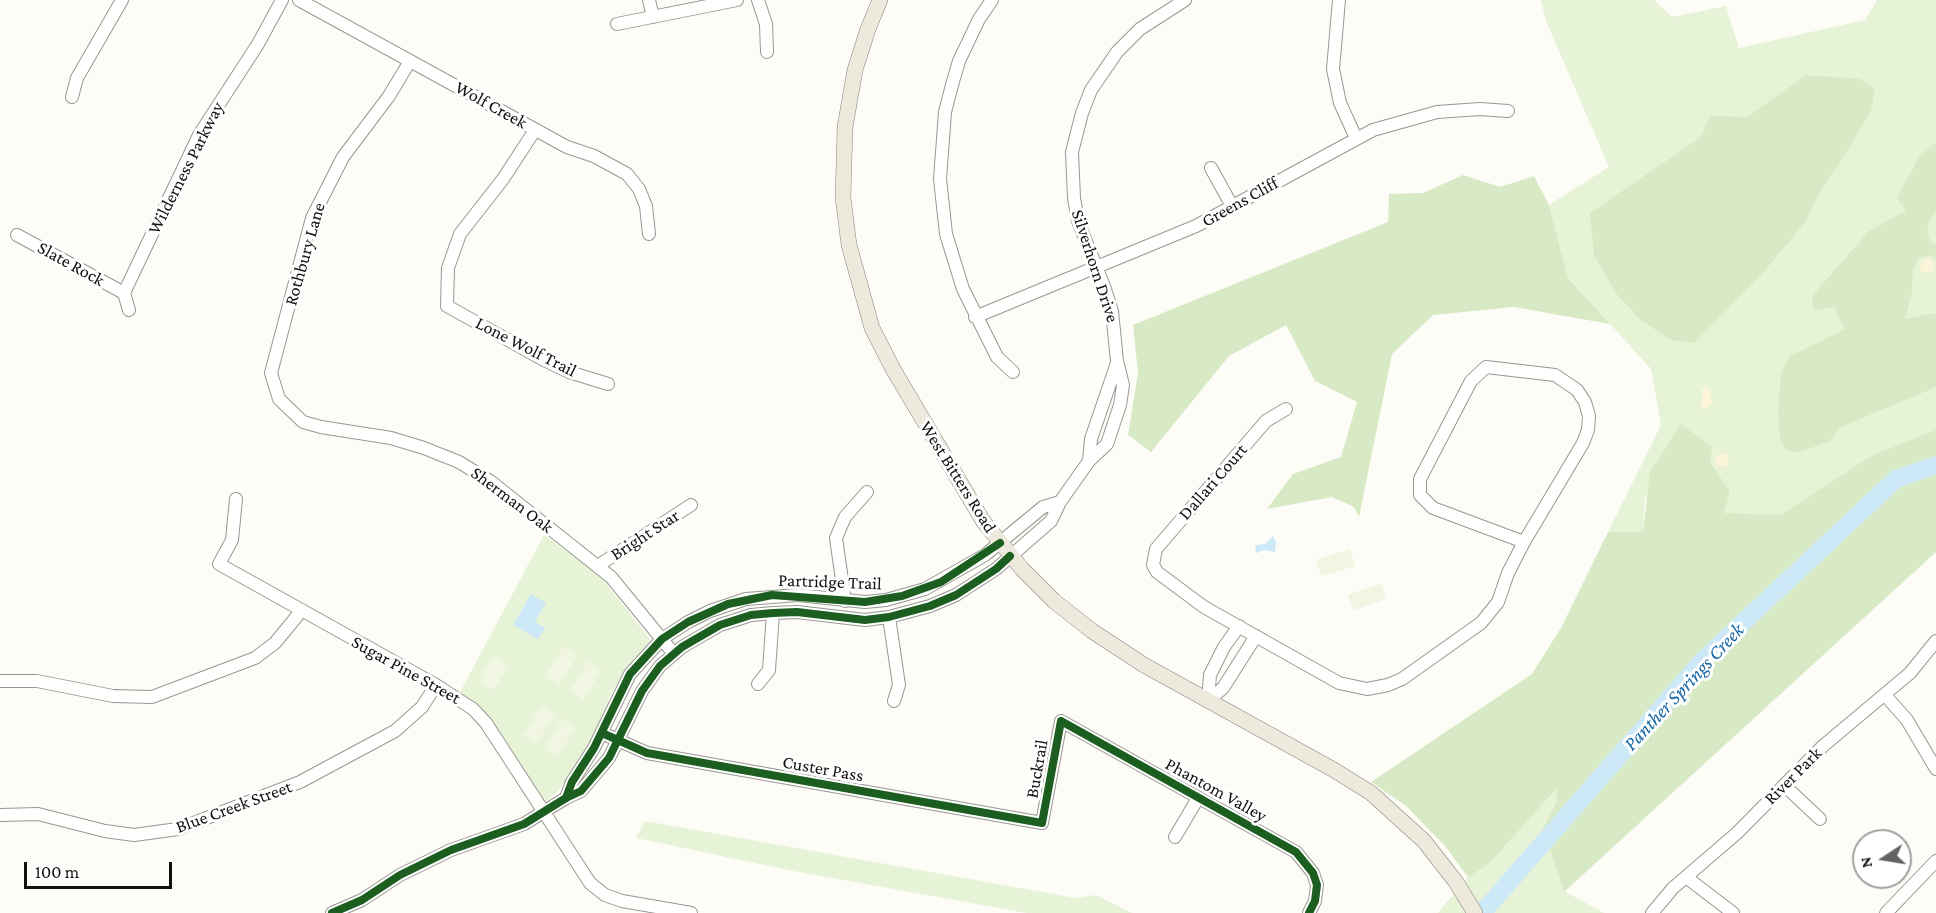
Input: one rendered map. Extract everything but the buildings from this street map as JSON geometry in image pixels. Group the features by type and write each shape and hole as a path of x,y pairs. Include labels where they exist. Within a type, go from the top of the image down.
{"main road":[{"name":"West Bitters Road","path":"880,0 861,50 848,105 843,197 849,245 872,328 893,369 983,521 1010,556 1054,601 1092,631 1144,665 1334,770 1371,794 1424,841 1456,882 1475,913"}],"street":[{"path":"72,97 77,78 122,0"},
{"name":"Wilderness Parkway","path":"124,293 199,135 258,44 282,0"},
{"name":"Wolf Creek","path":"299,0 535,130 627,174 639,189 646,206 649,234"},
{"path":"649,0 653,17"},
{"path":"617,24 737,0"},
{"path":"758,0 766,24 767,52"},
{"path":"992,0 979,19 960,61 945,112 940,179 946,234 952,259 975,317 997,357 1013,372"},
{"name":"Silverhorn Drive","path":"1010,556 1051,521 1060,502 1089,461 1107,444 1123,385 1117,362 1112,311 1078,221 1074,198 1072,152 1082,113 1091,90 1117,52 1140,29 1185,0"},
{"path":"1339,0 1333,69 1340,103 1356,138"},
{"name":"Rothbury Lane","path":"279,399 272,373 312,218 343,157 389,96 410,61"},
{"name":"Greens Cliff","path":"975,317 1196,226 1356,138 1393,123 1437,112 1480,109 1508,111"},
{"name":"Lone Wolf Trail","path":"535,130 503,179 460,234 448,267 447,306 569,372 608,384"},
{"path":"1211,168 1232,206"},
{"name":"Slate Rock","path":"17,234 124,293"},
{"path":"124,293 129,310"},
{"name":"Silverhorn Drive","path":"1089,461 1091,439 1117,362"},
{"path":"1208,702 1210,675 1224,647 1239,626 1338,683 1367,689 1388,685 1402,679 1486,618 1498,602 1524,542 1583,443 1588,430 1589,416 1585,402 1577,390 1555,375 1486,367 1471,381 1420,479 1420,495 1433,508 1524,542"},
{"name":"Sherman Oak","path":"279,399 303,422 391,438 459,462 490,481 599,565 626,593 674,654"},
{"path":"1100,409 1117,414"},
{"name":"Dallari Court","path":"1239,626 1204,607 1157,572 1153,565 1156,549 1266,421 1286,409"},
{"path":"845,601 836,538 845,517 867,492"},
{"name":"Sugar Pine Street","path":"236,499 231,540 219,564 436,685 473,709 486,723 582,873 605,895 622,901 691,913"},
{"name":"Silverhorn Drive","path":"1000,543 1043,507 1060,502"},
{"name":"Bright Star","path":"599,565 690,504"},
{"name":"Partridge Trail","path":"566,798 572,782 602,733 630,674 662,639 688,622 728,604 772,595 798,595 845,601 886,600 925,590 959,572 1000,543"},
{"name":"Partridge Trail","path":"332,913 362,900 400,875 451,850 525,824 581,791 598,774 642,691 660,666 674,654 720,625 751,615 797,612 865,620 889,618 930,606 956,595 996,569 1010,556"},
{"name":"Partridge Trail","path":"797,612 798,595"},
{"path":"0,681 37,681 123,698 152,697 255,658 275,643 302,610"},
{"path":"758,684 769,669 773,613"},
{"path":"889,618 898,686 894,702"},
{"path":"1208,702 1222,688 1256,636"},
{"name":"River Park","path":"1652,913 1686,877 1785,786 1829,740 1910,673 1936,641"},
{"name":"Blue Creek Street","path":"0,815 38,814 105,831 134,835 177,829 300,782 395,731 422,707 436,685"},
{"path":"1886,695 1907,720 1936,769"},
{"name":"Phantom Valley","path":"1061,721 1296,852 1306,862 1317,885 1316,901 1309,913"},
{"name":"Buckrail","path":"1042,823 1061,721"},
{"name":"Custer Pass","path":"602,733 647,753 1042,823"},
{"path":"1785,786 1820,819"},
{"path":"1175,837 1198,798"},
{"path":"1886,913 1936,861"},
{"path":"1686,877 1733,913"}],"green space":[{"path":"1541,0 1654,0 1672,17 1726,6 1739,48 1865,20 1877,0 1936,0 1936,535 1742,551 1645,496 1643,532 1608,532 1661,425 1651,369 1568,278 1549,205 1609,167 1546,21"},
{"path":"1806,75 1860,79 1875,88 1871,111 1819,193 1806,221 1762,274 1694,343 1671,340 1641,320 1618,296 1594,255 1590,213 1701,137 1710,116 1747,117"},
{"path":"1936,142 1936,212 1930,218 1927,232 1931,243 1936,245 1936,259 1930,255 1919,258 1913,269 1912,293 1905,319 1936,313 1936,387 1839,428 1830,441 1798,453 1786,450 1780,439 1778,412 1781,372 1790,356 1845,329 1834,307 1814,311 1812,296 1869,231 1906,211 1897,198 1919,157"},
{"path":"1463,175 1500,187 1534,176 1549,205 1568,278 1610,324 1514,307 1433,315 1392,354 1359,517 1354,507 1332,497 1267,509 1293,474 1341,457 1357,402 1315,381 1286,325 1229,356 1151,452 1128,435 1138,373 1133,325 1388,222 1389,194 1423,193"},
{"path":"1681,424 1712,447 1710,462 1730,492 1724,513 1781,515 1871,456 1936,430 1936,552 1564,892 1543,828 1556,803 1557,788 1489,864 1468,877 1445,846 1406,806 1371,782 1532,674 1562,626 1608,532 1643,532 1650,472"},
{"path":"544,535 598,573 650,639 612,691 595,735 580,760 558,791 545,803 459,694"},
{"path":"1350,549 1355,566 1321,576 1316,560"},
{"path":"1381,583 1386,599 1353,610 1348,595"},
{"path":"564,646 578,655 559,685 545,676"},
{"path":"493,655 509,665 494,690 478,681"},
{"path":"588,661 602,669 584,700 570,691"},
{"path":"541,706 555,714 537,744 523,736"},
{"path":"562,719 576,727 558,757 544,749"},
{"path":"1557,788 1556,803 1543,828 1564,891 1604,913 1438,913 1468,877 1489,864"},
{"path":"645,821 1076,898 1096,895 1132,913 1027,913 793,871 636,838"}],"sand":[{"path":"1927,259 1932,261 1934,266 1932,271 1927,273 1922,271 1920,266 1922,261"},
{"path":"1706,386 1711,390 1710,396 1713,403 1704,410 1700,404 1703,398 1701,391"},
{"path":"1722,453 1727,455 1729,460 1727,465 1722,467 1717,465 1715,460 1717,455"}],"water":[{"path":"1273,536 1276,542 1275,552 1265,550 1256,553 1255,545 1265,544"},
{"path":"531,594 546,603 535,622 545,628 538,639 513,625"}],"waterway":[{"name":"Panther Springs Creek","path":"1482,913 1704,659 1896,479 1936,465"}],"cycle path":[{"path":"566,798 572,782 594,748 630,674 662,639 688,622 728,604 772,595 865,602 902,596 941,582 1000,543"},
{"path":"332,913 362,900 400,875 451,850 524,824 581,791 609,758 642,691 660,666 682,647 720,625 751,615 773,613 797,612 865,620 889,617 930,606 956,595 996,569 1010,556"},
{"path":"602,733 647,753 1042,823 1061,721 1296,852 1313,873 1317,885 1315,901 1309,913"}]}
